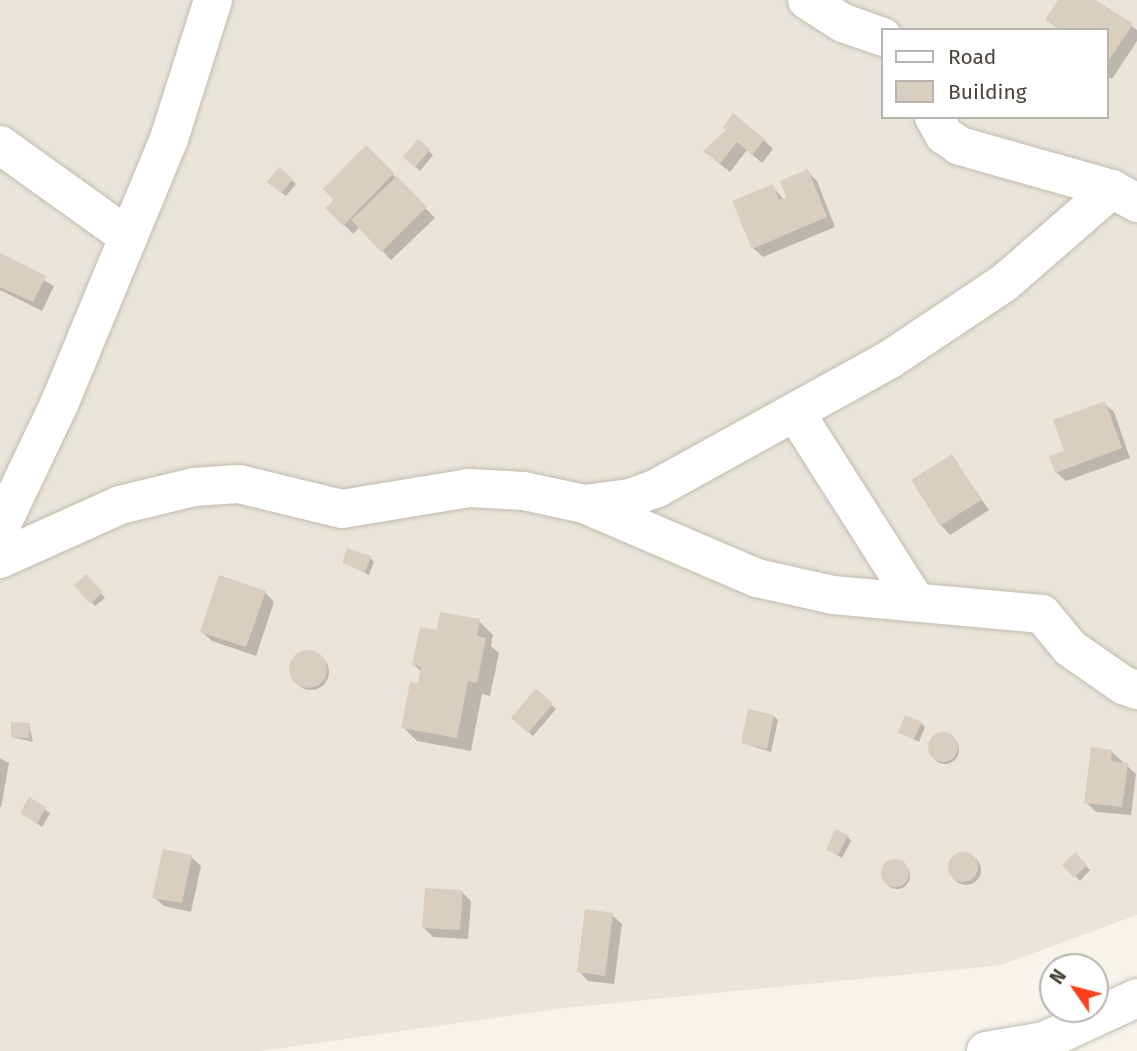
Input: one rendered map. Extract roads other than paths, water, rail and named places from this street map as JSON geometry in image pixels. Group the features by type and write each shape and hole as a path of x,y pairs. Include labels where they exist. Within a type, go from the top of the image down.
{"street":[{"path":"0,528 60,402 169,139 213,0"},
{"path":"807,0 843,23 881,36"},
{"path":"935,119 944,135 960,146 1125,196"},
{"path":"0,145 127,236"},
{"path":"584,504 630,498 657,488 889,360 1004,283 1125,196"},
{"path":"795,412 916,602"},
{"path":"0,559 120,505 194,487 239,484 342,509 469,488 524,491 584,504 757,578 833,595 1042,614 1070,648 1123,685 1137,690"},
{"path":"986,1051 1044,1041 1137,998"}]}
